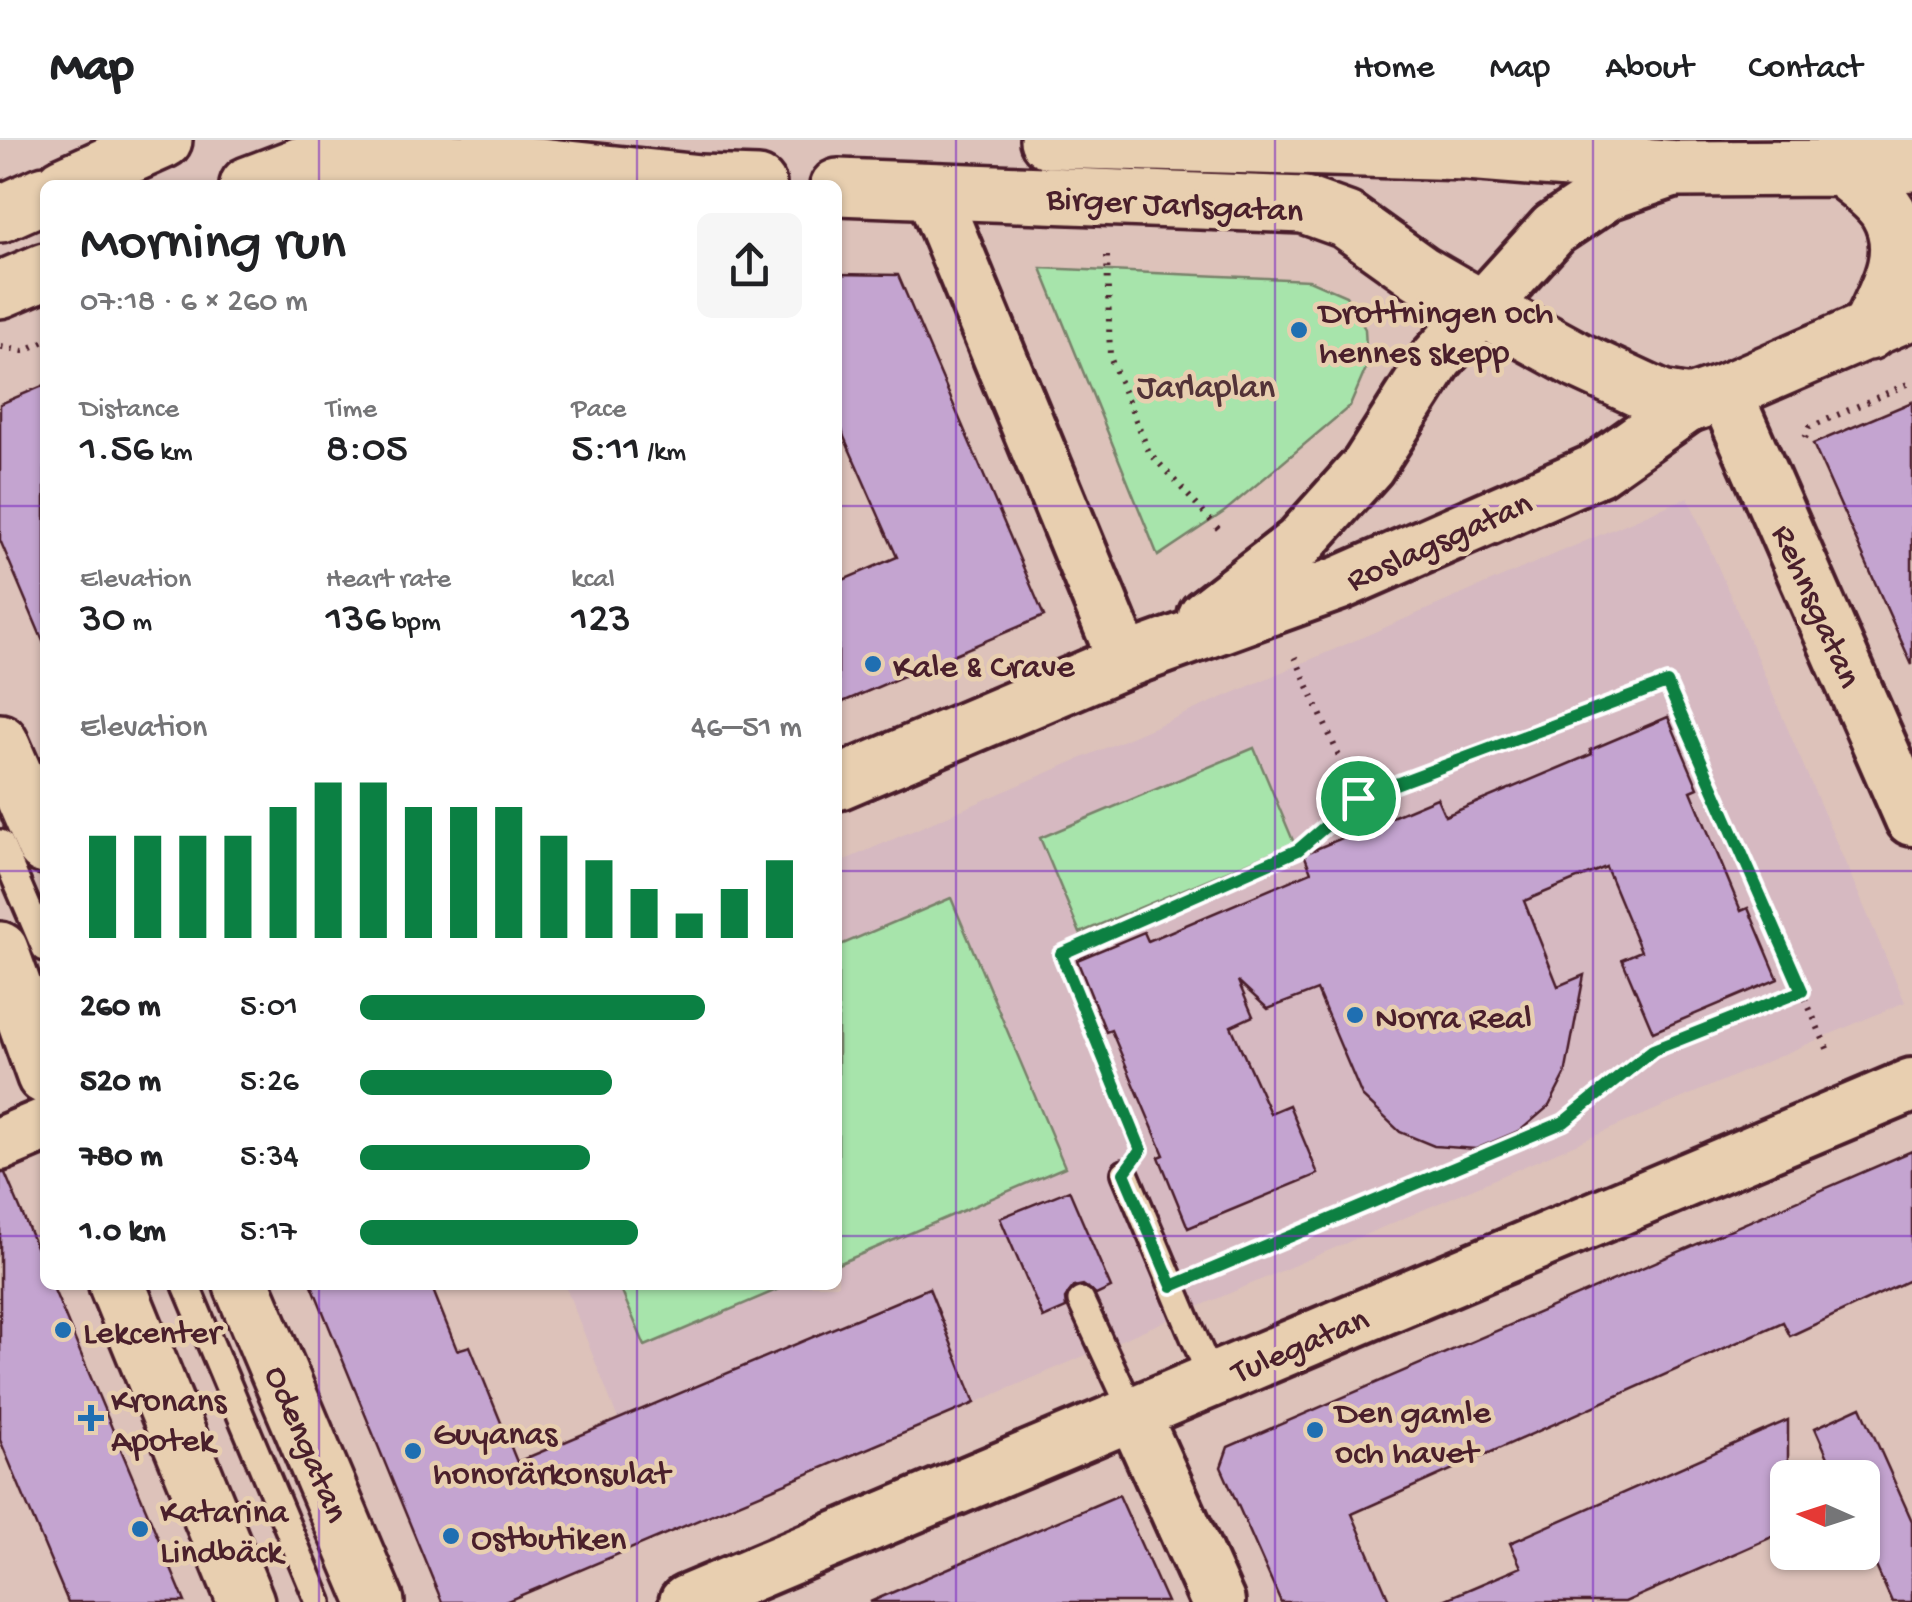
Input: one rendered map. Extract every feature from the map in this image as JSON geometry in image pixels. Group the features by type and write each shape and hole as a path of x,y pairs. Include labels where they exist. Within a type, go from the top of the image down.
{"street":[{"path":"75,180 164,140"},
{"path":"261,180 301,165 396,140"},
{"name":"Birger Jarlsgatan","path":"1048,140 1468,152 1678,169 1841,168 1912,162"},
{"path":"333,158 530,153 683,180"},
{"path":"1708,398 1890,322 1901,263 1898,236 1888,211 1841,168"},
{"name":"Roslagsgatan","path":"1147,652 1299,543 1368,466 1437,358 1554,230 1608,193 1678,169"},
{"name":"Birger Jarlsgatan","path":"842,187 1304,206 1346,220 1420,273 1633,388 1660,399 1708,398"},
{"path":"932,190 1147,652"},
{"path":"0,214 40,196"},
{"path":"0,290 40,273"},
{"name":"Roslagsgatan","path":"842,781 1147,652 1340,582 1597,470 1708,398"},
{"name":"Rehnsgatan","path":"1708,398 1912,818"},
{"path":"0,742 40,834"},
{"path":"0,950 40,1062"},
{"name":"Tulegatan","path":"686,1602 1912,1085"},
{"path":"0,1144 40,1127"},
{"path":"119,1290 246,1602"},
{"name":"Odengatan","path":"244,1290 376,1602"},
{"path":"1132,1413 1218,1602"}],"lane":[{"path":"0,843 40,936"},
{"path":"1124,1173 1212,1380"},
{"name":"Odengatan","path":"188,1290 319,1602"},
{"path":"1081,1301 1132,1413"}],"path":[{"path":"1107,256 1110,357 1149,452 1226,537"},
{"path":"0,347 23,350 40,343"},
{"path":"1802,445 1810,427 1912,382"},
{"path":"1292,650 1358,798"},
{"path":"1124,1173 1141,1150 1061,954 1298,850 1358,798 1667,683 1829,1053"},
{"path":"1172,1286 1564,1122 1653,1050 1802,991"}],"shaded area":[{"name":"Norra Real","path":"1688,497 1905,1002 975,1403 663,1533 567,1290 842,1290 842,861"}],"green space":[{"name":"Jarlaplan","path":"1041,268 1309,280 1346,296 1365,329 1367,366 1350,406 1224,512 1158,556"},
{"path":"1254,748 1294,843 1080,933 1040,838"},
{"path":"951,898 1065,1167 842,1262 842,944"},
{"path":"621,1290 776,1290 645,1346"}],"building":[{"path":"842,274 898,275 1044,616 842,702 842,580 897,557 844,437"},
{"path":"40,387 40,634 0,540 0,404"},
{"path":"1912,402 1912,665 1813,444"},
{"path":"1668,717 1698,788 1691,791 1741,911 1748,908 1778,979 1653,1032 1622,959 1641,951 1606,867 1524,901 1558,986 1584,975 1565,1075 1549,1106 1521,1130 1476,1149 1434,1146 1400,1132 1362,1096 1317,990 1268,1009 1238,981 1253,1016 1231,1026 1270,1113 1289,1105 1318,1174 1188,1228 1159,1157 1164,1155 1077,960 1144,932 1148,941 1311,872 1304,854 1437,798 1445,816"},
{"path":"1912,1151 1912,1279 1790,1336 1783,1322 1352,1514 1390,1602 1281,1602 1221,1467 1228,1447"},
{"path":"0,1173 5,1173 40,1256 40,1290 54,1290 185,1602 68,1602 0,1440"},
{"path":"1069,1190 1111,1288 1096,1295 1083,1285 1073,1287 1065,1299 1066,1308 1043,1318 1000,1218"},
{"path":"929,1288 975,1403 505,1602 442,1602 314,1290 433,1290 457,1350 470,1346 517,1462"},
{"path":"1861,1407 1912,1521 1912,1602 1892,1602 1878,1570 1880,1460 1829,1460 1815,1428"},
{"path":"1788,1420 1788,1460 1770,1460 1770,1538 1625,1602 1439,1602 1521,1567 1510,1543"},
{"path":"1119,1495 1167,1602 870,1602 993,1549"}],"place":[{"name":"Drottningen och hennes skepp","path":"1299,330"},
{"name":"Kale & Crave","path":"873,664"},
{"name":"Norra Real","path":"1355,1015"},
{"name":"Lekcenter","path":"63,1330"},
{"name":"Kronans Apotek","path":"91,1418"},
{"name":"Den gamle och havet","path":"1315,1430"},
{"name":"Guyanas honorärkonsulat","path":"413,1451"},
{"name":"Katarina Lindbäck","path":"140,1529"},
{"name":"Ostbutiken","path":"451,1536"}],"route":[{"path":"1667,683 1802,991 1653,1050 1564,1122 1172,1286 1124,1173 1141,1150 1061,954 1298,850 1358,798 1667,683"}]}
